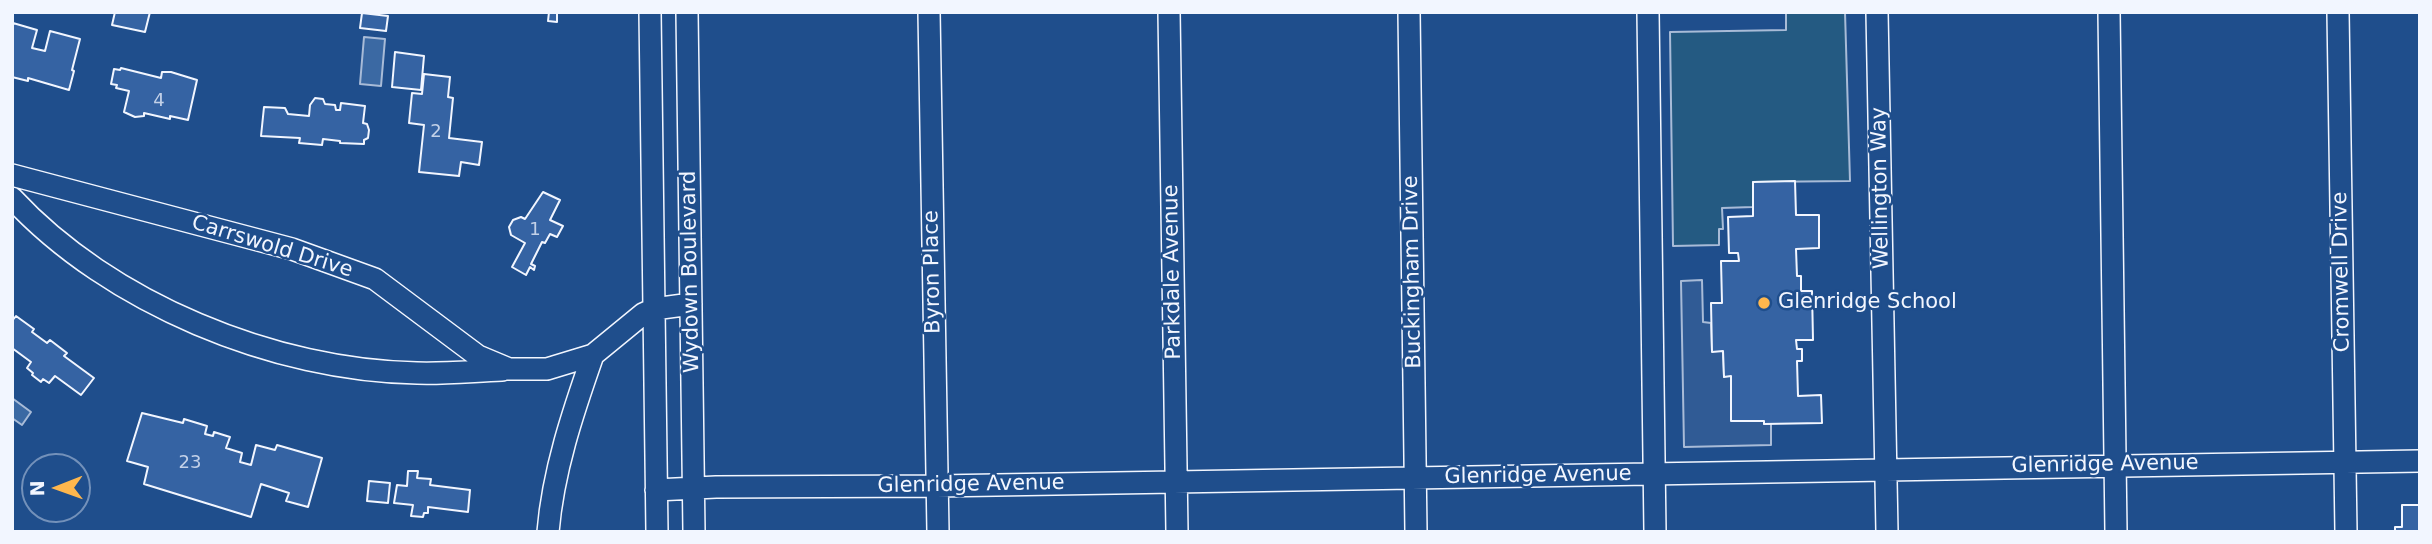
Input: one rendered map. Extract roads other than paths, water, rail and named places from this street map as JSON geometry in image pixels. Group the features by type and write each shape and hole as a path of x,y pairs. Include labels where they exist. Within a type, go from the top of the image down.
{"street":[{"name":"Wydown Boulevard","path":"650,12 657,532"},
{"name":"Wydown Boulevard","path":"687,12 694,532"},
{"name":"Byron Place","path":"929,12 938,532"},
{"name":"Parkdale Avenue","path":"1168,12 1177,532"},
{"name":"Buckingham Drive","path":"1409,12 1416,532"},
{"path":"1648,12 1655,532"},
{"name":"Wellington Way","path":"1877,12 1887,532"},
{"path":"2109,12 2116,532"},
{"name":"Cromwell Drive","path":"2339,12 2346,532"},
{"name":"Carrswold Drive","path":"12,175 292,249 375,278 478,356 509,369"},
{"name":"Carrswold Drive","path":"12,198 52,236 116,282 238,340 329,363 416,373 547,369 593,355 643,314 654,309 691,304"},
{"path":"548,532 550,505 571,419 593,355"},
{"name":"Glenridge Avenue","path":"656,490 693,487 1415,479 1886,468 2420,461"}],"place":[{"name":"Glenridge School","path":"1764,303"}]}
